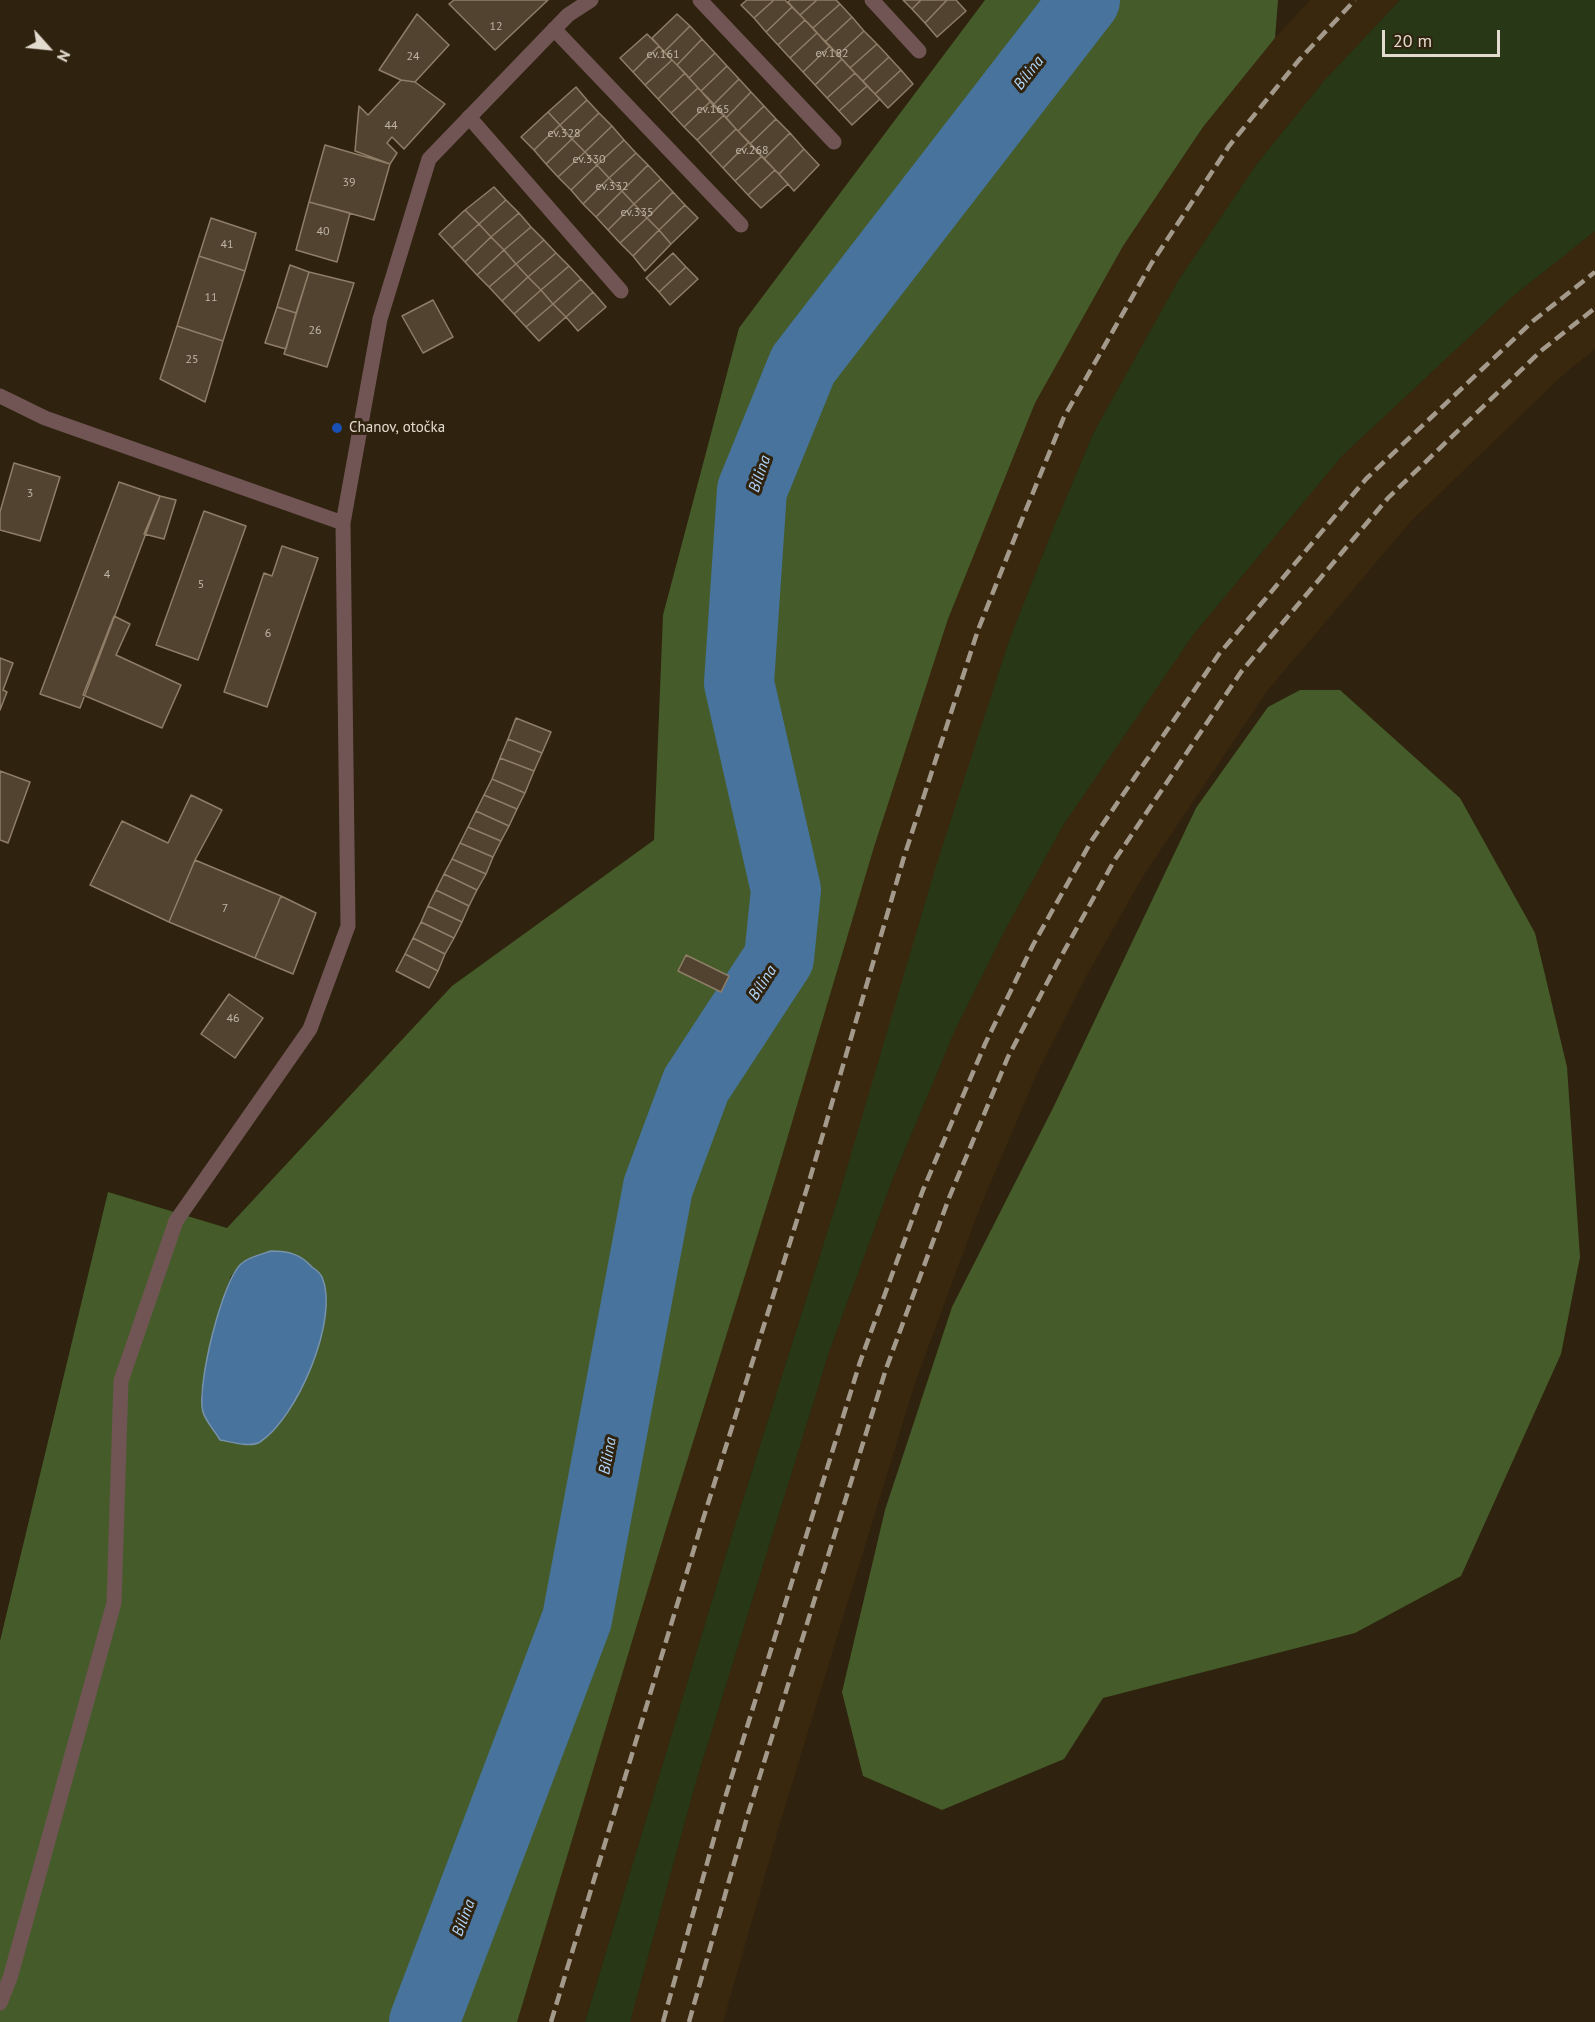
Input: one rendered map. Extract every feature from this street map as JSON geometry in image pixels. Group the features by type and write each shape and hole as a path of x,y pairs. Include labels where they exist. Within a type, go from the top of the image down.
{"street":[{"path":"0,2003 10,1978 114,1603 121,1381 176,1221 310,1029 348,926 343,524 380,319 429,159 568,15 591,0"},
{"path":"700,0 834,142"},
{"path":"872,0 919,51"},
{"path":"554,29 741,225"},
{"path":"469,117 621,291"},
{"path":"0,396 45,418 343,524"}],"shaded area":[{"path":"1310,0 1400,0 1324,81 1256,165 1178,281 1094,432 1009,641 731,1538 585,2022 517,2022 669,1519 776,1176 874,847 948,619 1035,403 1123,246 1203,127 1275,38"},
{"path":"1595,231 1595,349 1564,374 1412,520 1267,691 1142,878 1086,977 1038,1071 979,1210 916,1380 780,1823 723,2022 630,2022 695,1785 829,1352 893,1178 955,1030 1005,930 1064,824 1193,635 1342,456 1512,297"}],"green space":[{"path":"985,0 1278,0 1275,38 1203,127 1123,246 1035,403 948,619 874,847 776,1176 669,1519 517,2022 0,2022 0,1641 108,1192 227,1228 452,986 654,840 663,615 739,328","holes":["271,1251 321,1338 312,1365 297,1394 204,1413 201,1394 219,1309 231,1276 242,1262"]},
{"path":"1400,0 1595,0 1595,231 1512,297 1342,456 1193,635 1064,824 1005,930 955,1030 893,1178 829,1352 695,1785 630,2022 585,2022 731,1538 839,1195 936,866 1009,641 1053,529 1094,432 1178,281 1256,165 1324,81"},
{"path":"1300,690 1340,690 1460,798 1535,933 1567,1067 1580,1257 1561,1354 1461,1576 1355,1633 1103,1698 1064,1759 942,1810 863,1776 842,1692 885,1510 952,1307 1053,1108 1196,808 1268,707"}],"water":[{"path":"271,1251 298,1256 322,1277 326,1295 325,1317 320,1341 301,1390 274,1430 256,1444 220,1440 204,1416 202,1399 212,1334 234,1273 245,1261"}],"building":[{"path":"454,0 548,0 495,50 449,4"},
{"path":"747,0 774,0 754,18 741,5"},
{"path":"774,0 785,0 792,7 766,32 754,18"},
{"path":"790,0 817,0 800,15 788,2"},
{"path":"817,0 836,0 840,4 813,28 800,15"},
{"path":"903,0 921,0 912,9"},
{"path":"921,0 947,0 925,23 912,9"},
{"path":"947,0 956,0 966,11 937,37 925,23"},
{"path":"840,4 852,17 825,42 813,28"},
{"path":"792,7 805,20 778,45 766,32"},
{"path":"417,14 449,45 415,82 401,80 379,70"},
{"path":"677,14 690,26 664,52 652,38"},
{"path":"852,17 864,31 838,55 825,42"},
{"path":"805,20 817,33 790,58 778,45"},
{"path":"690,26 702,39 677,65 664,52"},
{"path":"864,31 877,44 850,68 838,55"},
{"path":"817,33 830,46 803,72 790,58"},
{"path":"647,34 659,46 633,72 620,58"},
{"path":"702,39 715,53 689,78 677,65"},
{"path":"877,44 889,57 863,81 850,68"},
{"path":"659,46 672,60 645,85 633,72"},
{"path":"830,46 842,59 815,85 803,72"},
{"path":"715,53 727,66 701,91 689,78"},
{"path":"889,57 901,70 875,94 863,81"},
{"path":"842,59 855,73 827,98 815,85"},
{"path":"672,60 685,73 658,99 645,85"},
{"path":"727,66 739,79 713,105 701,91"},
{"path":"901,70 913,84 888,108 875,94"},
{"path":"685,73 698,88 671,113 658,99"},
{"path":"855,73 867,86 839,111 827,98"},
{"path":"739,79 751,92 726,118 713,105"},
{"path":"401,80 415,82 445,104 404,149 392,137 387,143 397,153 390,164 355,151 359,106 368,115"},
{"path":"867,86 880,99 852,125 839,111"},
{"path":"576,87 587,100 560,125 548,112"},
{"path":"698,88 711,101 684,127 671,113"},
{"path":"751,92 764,106 738,131 726,118"},
{"path":"587,100 599,113 572,139 560,125"},
{"path":"711,101 724,115 697,140 684,127"},
{"path":"764,106 776,119 750,144 738,131"},
{"path":"548,112 560,125 534,150 521,137"},
{"path":"599,113 612,126 585,152 572,139"},
{"path":"724,115 736,129 710,154 697,140"},
{"path":"776,119 790,133 764,159 750,144"},
{"path":"560,125 572,139 546,164 534,150"},
{"path":"612,126 624,140 597,165 585,152"},
{"path":"736,129 749,142 723,168 710,154"},
{"path":"790,133 804,149 779,174 764,159"},
{"path":"572,139 585,152 558,177 546,164"},
{"path":"624,140 636,153 609,178 597,165"},
{"path":"749,142 762,156 735,181 723,168"},
{"path":"325,145 390,164 374,220 309,202"},
{"path":"804,149 819,165 794,191 779,174"},
{"path":"585,152 597,165 571,190 558,177"},
{"path":"636,153 648,165 622,191 609,178"},
{"path":"762,156 775,170 748,195 735,181"},
{"path":"597,165 609,178 583,204 571,190"},
{"path":"648,165 661,179 634,204 622,191"},
{"path":"775,170 788,184 761,208 748,195"},
{"path":"609,178 622,191 596,217 583,204"},
{"path":"661,179 673,192 647,218 634,204"},
{"path":"494,187 506,200 479,224 465,210"},
{"path":"622,191 634,204 608,230 596,217"},
{"path":"673,192 685,205 659,230 647,218"},
{"path":"506,200 519,213 491,237 479,224"},
{"path":"309,202 350,213 337,262 296,250"},
{"path":"634,204 647,218 620,243 608,230"},
{"path":"685,205 698,218 671,244 659,230"},
{"path":"465,210 479,224 452,248 439,234"},
{"path":"519,213 531,227 504,250 491,237"},
{"path":"211,218 256,233 245,271 199,256"},
{"path":"647,218 659,230 633,256 620,243"},
{"path":"479,224 491,237 465,262 452,248"},
{"path":"531,227 544,240 516,264 504,250"},
{"path":"659,230 671,244 645,271 633,256"},
{"path":"491,237 504,250 477,275 465,262"},
{"path":"544,240 556,253 528,277 516,264"},
{"path":"504,250 516,264 489,287 477,275"},
{"path":"556,253 569,266 541,290 528,277"},
{"path":"673,253 686,267 659,292 646,278"},
{"path":"199,256 245,271 223,341 177,326"},
{"path":"516,264 528,277 502,301 489,287"},
{"path":"290,265 309,272 296,313 277,307"},
{"path":"569,266 581,279 553,304 541,290"},
{"path":"686,267 698,279 670,305 659,292"},
{"path":"309,272 354,283 327,367 284,354"},
{"path":"528,277 541,290 514,314 502,301"},
{"path":"581,279 593,292 566,317 553,304"},
{"path":"541,290 553,304 526,327 514,314"},
{"path":"593,292 606,307 578,331 566,317"},
{"path":"433,300 453,337 423,353 402,316"},
{"path":"553,304 566,317 539,341 526,327"},
{"path":"277,307 296,313 286,349 265,343"},
{"path":"177,326 223,341 205,402 160,379"},
{"path":"14,463 60,477 40,541 0,530 0,512"},
{"path":"119,482 160,496 80,708 40,694"},
{"path":"160,496 176,500 164,539 144,534"},
{"path":"204,511 246,526 198,660 156,645"},
{"path":"282,546 318,558 267,707 224,692 264,573 272,576"},
{"path":"114,616 130,624 116,655 181,685 162,728 83,695"},
{"path":"0,658 13,663 3,690 7,692 0,710"},
{"path":"516,718 551,732 542,753 508,739"},
{"path":"508,739 542,753 534,771 500,758"},
{"path":"500,758 534,771 525,793 492,779"},
{"path":"0,771 30,782 8,843 0,840"},
{"path":"492,779 525,793 517,809 484,795"},
{"path":"191,795 222,810 195,860 169,922 90,885 122,821 168,843"},
{"path":"484,795 517,809 509,826 476,811"},
{"path":"476,811 509,826 501,841 468,827"},
{"path":"468,827 501,841 493,857 460,843"},
{"path":"460,843 493,857 486,874 452,859"},
{"path":"452,859 486,874 477,890 444,874"},
{"path":"195,860 281,896 255,958 169,922"},
{"path":"444,874 477,890 469,906 436,890"},
{"path":"436,890 469,906 462,922 428,906"},
{"path":"281,896 316,913 293,974 255,958"},
{"path":"428,906 462,922 454,938 421,922"},
{"path":"421,922 454,938 445,954 413,938"},
{"path":"413,938 445,954 438,971 405,954"},
{"path":"405,954 438,971 429,988 396,971"},
{"path":"686,955 729,976 721,992 678,971"},
{"path":"229,994 263,1018 235,1058 201,1034"}],"waterway":[{"name":"Bílina","path":"424,2022 577,1619 658,1187 696,1085 779,958 786,890 739,683 752,490 803,365 1085,0"}],"railway":[{"path":"551,2022 700,1529 808,1185 904,857 978,630 1064,417 1151,264 1229,146 1299,60 1355,0"},
{"path":"663,2022 726,1795 860,1362 923,1190 985,1044 1033,945 1092,840 1219,654 1366,479 1533,321 1595,272"},
{"path":"689,2022 748,1814 886,1369 949,1198 1008,1057 1058,962 1114,861 1241,672 1388,498 1542,350 1595,308"}],"place":[{"name":"Chanov, otočka","path":"337,428"}]}
